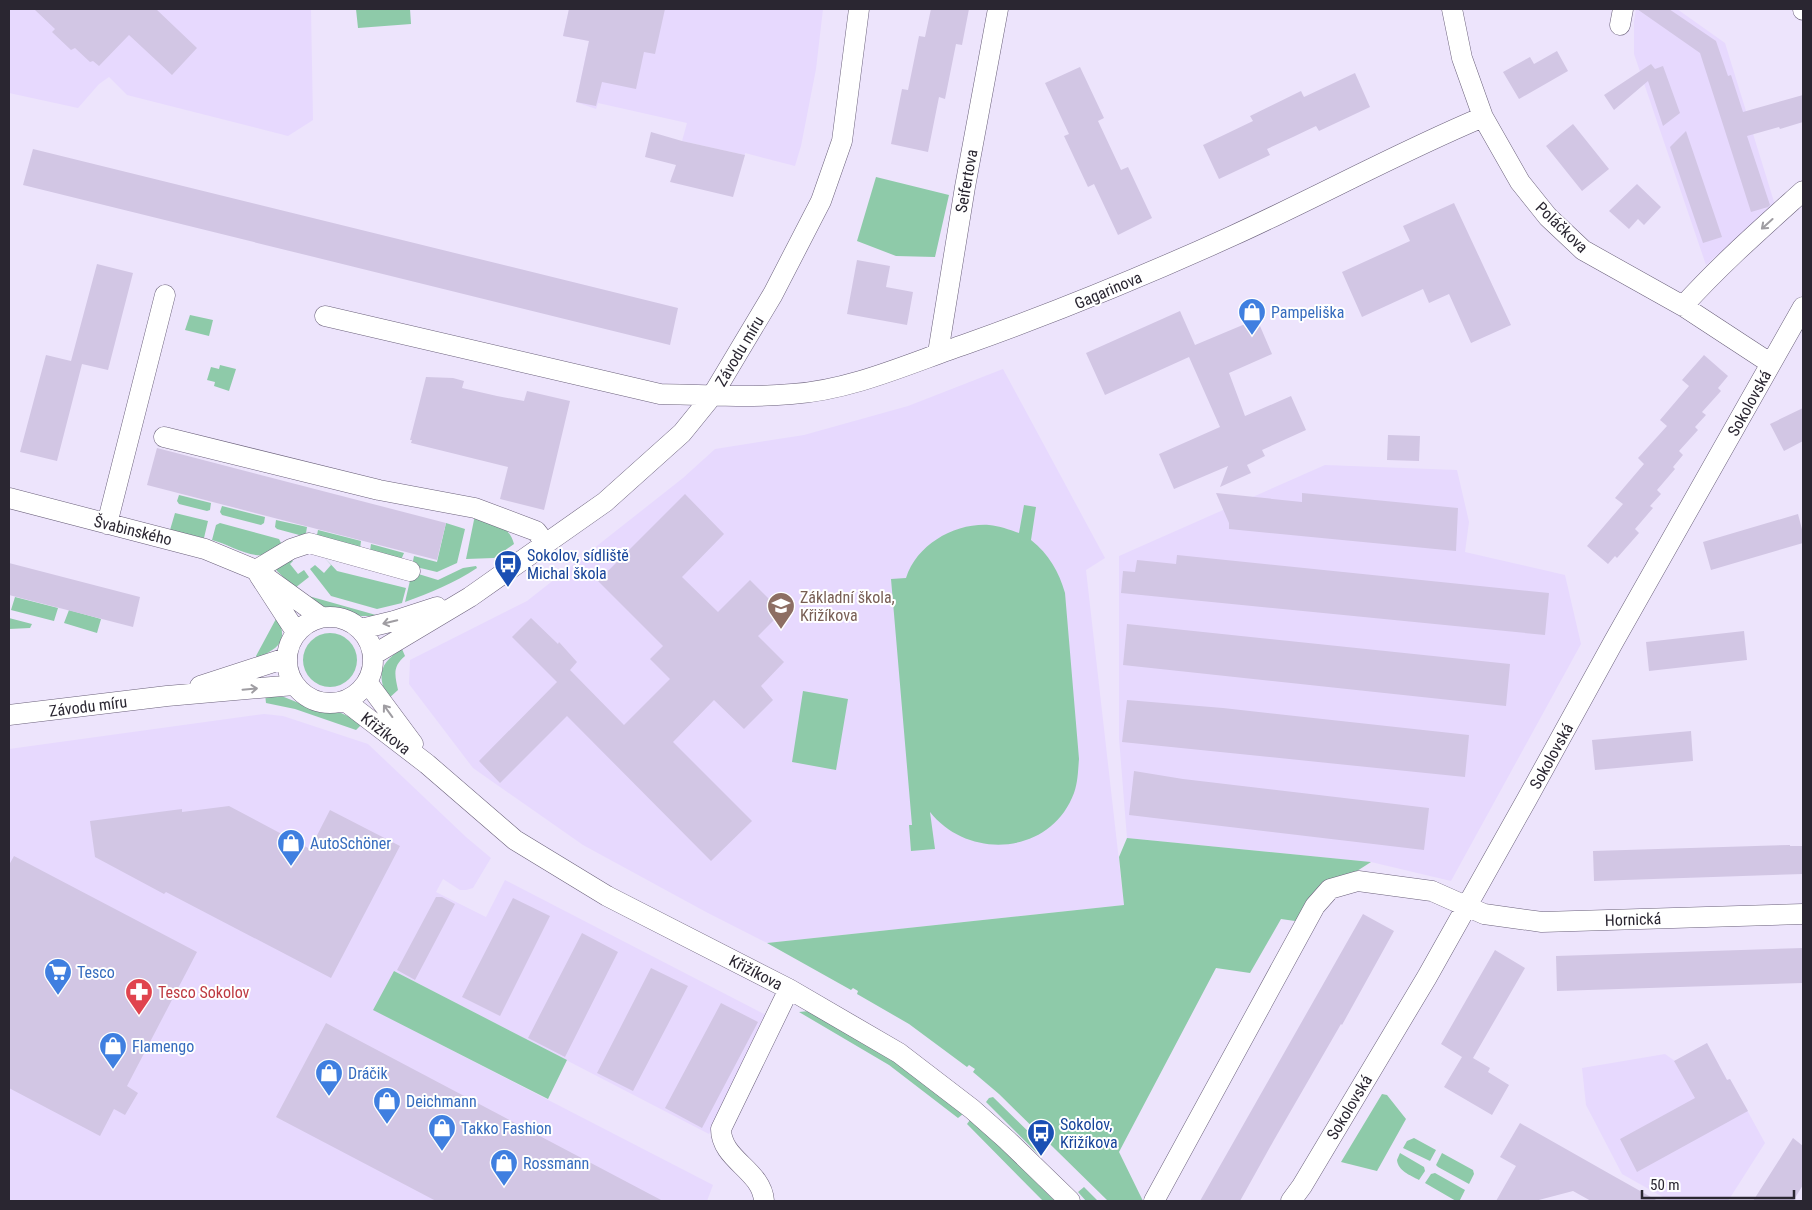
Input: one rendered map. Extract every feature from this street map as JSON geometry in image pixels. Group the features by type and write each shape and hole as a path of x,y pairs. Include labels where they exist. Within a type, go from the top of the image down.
{"street":[{"name":"Závodu míru","path":"373,655 470,597 605,502 682,433 712,396 773,294 821,201 842,141 859,9"},
{"name":"Seifertova","path":"938,353 965,187 998,9"},
{"name":"Poláčkova","path":"1452,9 1462,58 1483,117 1520,182 1555,224 1583,250 1683,306 1770,363"},
{"name":"Gagarinova","path":"324,316 660,394 712,396 794,394 855,383 1046,315 1232,236 1438,136 1483,117"},
{"path":"1683,306 1754,235 1803,191"},
{"path":"107,524 165,295"},
{"name":"Sokolovská","path":"1291,1201 1307,1178 1427,977 1803,307"},
{"path":"164,437 380,490 475,508 536,531 546,544"},
{"name":"Švabinského","path":"9,498 205,549 256,570 321,617"},
{"path":"296,632 256,570 291,549 309,543 410,571"},
{"name":"Závodu míru","path":"361,629 394,621 470,597"},
{"path":"335,616 349,621 361,629 369,641 373,655 373,669 367,682 358,694 346,701 331,704 317,702 304,696 294,685 288,672 286,658 289,644 296,632 307,622 321,617 335,616"},
{"name":"Závodu míru","path":"167,696 286,658"},
{"name":"Křižíkova","path":"367,682 427,764"},
{"name":"Závodu míru","path":"9,715 167,696 294,685"},
{"name":"Křižíkova","path":"346,701 427,764 515,840 607,896 789,989 899,1053 1007,1140 1070,1201"},
{"name":"Hornická","path":"1154,1201 1316,906 1330,889 1358,881 1381,883 1432,891 1484,914 1542,922 1803,914"},
{"path":"764,1201 759,1185 751,1174 725,1148 721,1138 721,1129 789,989"}],"shaded area":[{"path":"9,9 311,9 313,120 288,136 127,95 109,77 99,84 78,108 9,93"},
{"path":"569,9 823,9 816,69 801,146 795,166 745,153 745,155 682,141 687,123 598,103 596,109 576,102 589,41 563,36"},
{"path":"1636,9 1677,9 1725,43 1775,205 1706,265 1634,54"},
{"name":"Základní škola, Křižíkova","path":"1003,369 1105,558 1086,570 1124,905 767,943 583,845 473,768 409,684 410,660 527,601 683,478 715,449 804,435 908,406"},
{"path":"1325,465 1457,470 1469,522 1465,552 1565,575 1581,644 1451,881 1371,862 1127,838 1119,738 1119,556"},
{"path":"264,714 283,716 368,744 466,837 491,858 473,888 460,890 443,879 436,892 486,917 505,880 770,1017 709,1134 394,971 374,1010 713,1185 707,1201 9,1201 9,749"},
{"path":"1707,1043 1727,1080 1730,1079 1765,1143 1728,1201 1670,1201 1622,1174 1586,1105 1582,1068 1665,1054 1675,1061"}],"green space":[{"path":"356,9 410,9 411,24 358,28"},
{"path":"876,177 949,195 935,257 896,256 857,241"},
{"path":"190,315 213,320 209,336 185,330"},
{"path":"220,365 236,369 229,391 214,386 215,382 207,380 211,367 219,369"},
{"path":"179,495 211,503 210,510 207,511 179,504 177,501"},
{"path":"1024,505 1036,507 1031,540 1053,564 1065,593 1079,759 1074,793 1063,814 1047,829 1029,839 1008,844 987,844 966,838 946,828 930,812 935,849 911,851 909,825 912,825 891,579 906,578 911,566 919,555 939,538 951,532 976,525 989,525 1019,533"},
{"path":"222,506 265,517 264,523 261,525 222,515 220,512"},
{"path":"175,513 208,521 204,538 170,530"},
{"path":"475,515 504,528 514,544 494,558 466,559"},
{"path":"276,520 307,527 306,533 303,536 277,529 275,527"},
{"path":"220,523 279,539 281,543 275,551 267,555 249,554 212,540 216,525"},
{"path":"446,523 465,529 457,563 437,572 412,566 414,556 437,562"},
{"path":"318,530 361,541 360,549 317,535"},
{"path":"371,544 404,553 401,560 370,551"},
{"path":"324,557 337,571 406,588 402,603 377,609 331,596 310,569 315,565 324,573 331,565"},
{"path":"291,559 293,561 290,564 298,574 304,570 309,577 295,588 277,571 275,566"},
{"path":"476,566 477,568 451,583 405,602 412,572 438,580 463,568"},
{"path":"305,595 376,615 383,614 379,616 361,616 321,606"},
{"path":"15,597 58,608 54,621 11,610"},
{"path":"69,610 101,619 97,633 64,623"},
{"path":"277,617 282,632 280,643 271,651 257,658 256,656"},
{"path":"9,618 32,624 30,628 9,629"},
{"path":"330,633 340,635 349,641 355,650 357,660 355,670 349,679 340,685 330,687 320,685 311,679 305,670 303,660 305,650 311,641 320,635"},
{"path":"402,649 405,656 396,668 398,690 388,699 382,683 382,670 389,659"},
{"path":"803,691 848,699 836,770 792,762"},
{"path":"265,694 284,697 314,709 341,713 363,723 356,730 295,709 266,703"},
{"path":"1127,838 1371,862 1343,880 1302,922 1281,919 1250,973 1216,968 1119,1152 1143,1201 1108,1201 999,1094 973,1072 975,1069 969,1065 967,1067 909,1024 857,994 858,991 853,988 851,990 767,943 1124,905 1119,857"},
{"path":"394,971 567,1060 548,1099 373,1010"},
{"path":"809,1011 879,1049 963,1114 958,1118 889,1065 799,1012"},
{"path":"1382,1094 1387,1095 1406,1119 1377,1171 1341,1162"},
{"path":"993,1097 1046,1149 1039,1155 986,1102 989,1098"},
{"path":"970,1120 985,1132 1055,1201 1043,1201 967,1124"},
{"path":"1414,1138 1436,1150 1430,1161 1403,1148 1407,1141"},
{"path":"1400,1153 1424,1167 1425,1171 1419,1180 1400,1167 1397,1160"},
{"path":"1442,1153 1473,1170 1474,1174 1469,1184 1436,1165"},
{"path":"1435,1173 1465,1190 1460,1200 1456,1201 1425,1183 1431,1174"},
{"path":"1084,1187 1098,1201 1086,1201 1078,1192"}],"building":[{"path":"34,9 156,9 197,48 172,75 129,35 99,66 93,61 90,62 75,48 71,50 52,32 55,29"},
{"path":"569,9 665,9 655,54 644,52 636,89 602,82 596,106 576,102 589,41 563,36"},
{"path":"931,9 969,9 962,45 956,44 945,99 939,97 928,152 891,144 902,89 908,90 919,36 925,37"},
{"path":"1637,9 1669,9 1716,41 1728,76 1731,75 1743,112 1803,95 1803,122 1747,136 1770,205 1768,207 1751,212 1700,53"},
{"path":"1557,51 1568,71 1519,99 1503,72 1530,57 1534,64"},
{"path":"1651,64 1655,69 1663,66 1680,113 1663,126 1648,81 1614,110 1604,95"},
{"path":"1080,67 1104,118 1098,121 1121,170 1128,167 1152,218 1118,235 1094,184 1088,187 1064,136 1069,134 1045,83"},
{"path":"1355,73 1370,107 1319,131 1316,126 1267,149 1270,155 1219,179 1203,145 1253,121 1250,116 1301,91 1304,97"},
{"path":"1573,124 1609,169 1582,191 1546,146"},
{"path":"1686,131 1722,237 1703,243 1670,147"},
{"path":"651,132 745,155 733,197 670,182 676,165 645,157"},
{"path":"33,149 678,308 670,345 23,185"},
{"path":"1637,184 1661,207 1644,225 1638,219 1629,229 1609,211"},
{"path":"1454,203 1511,325 1471,343 1449,294 1429,303 1423,289 1362,317 1342,272 1410,241 1403,226"},
{"path":"857,260 890,266 886,287 913,292 907,325 847,314"},
{"path":"97,264 133,273 108,370 82,364 57,461 20,452 46,355 71,361"},
{"path":"1180,311 1195,345 1257,319 1272,354 1229,373 1245,416 1291,396 1306,430 1262,450 1265,456 1247,465 1251,473 1220,487 1228,466 1174,489 1159,454 1220,427 1189,357 1105,395 1086,353"},
{"path":"1704,355 1728,376 1718,388 1721,391 1702,412 1706,415 1695,427 1698,430 1679,451 1683,455 1673,467 1675,469 1657,490 1661,494 1650,506 1653,508 1635,529 1639,533 1617,558 1615,556 1608,564 1587,546 1623,504 1615,498 1644,464 1638,458 1667,426 1660,420 1689,386 1682,380"},
{"path":"426,377 453,378 464,381 462,388 524,401 527,391 570,401 544,510 500,499 508,467 411,443 412,440 410,440"},
{"path":"1803,408 1803,441 1784,451 1770,424"},
{"path":"1388,435 1420,436 1419,461 1387,460"},
{"path":"157,448 446,523 437,560 147,485"},
{"path":"1216,493 1302,502 1302,493 1458,508 1456,551 1229,529 1229,523"},
{"path":"685,494 724,534 682,577 718,612 750,580 782,612 758,636 784,662 761,686 773,700 744,729 714,700 673,742 752,821 711,861 567,716 500,783 479,761 557,682 512,637 531,618 558,644 559,642 577,662 570,670 624,725 670,679 650,659 663,646 598,581"},
{"path":"1798,514 1803,533 1803,543 1711,570 1703,542"},
{"path":"1177,555 1549,593 1545,635 1121,593 1123,571 1135,572 1137,560 1176,564"},
{"path":"9,563 140,597 133,627 9,595"},
{"path":"1127,624 1510,664 1506,706 1123,665"},
{"path":"1744,631 1747,660 1649,671 1646,642"},
{"path":"1127,700 1223,708 1469,735 1465,777 1122,742"},
{"path":"1691,731 1693,761 1595,770 1592,740"},
{"path":"1134,771 1183,779 1429,808 1424,850 1129,815"},
{"path":"229,806 310,849 330,810 400,846 331,978 95,857 90,821 182,809 182,812"},
{"path":"1803,846 1803,874 1594,881 1593,851"},
{"path":"14,856 197,952 127,1086 138,1093 125,1115 114,1109 100,1136 9,1088 9,865"},
{"path":"436,897 442,897 455,904 415,980 397,970"},
{"path":"513,898 550,916 500,1016 462,997"},
{"path":"1363,914 1394,931 1342,1025 1240,1201 1200,1201"},
{"path":"582,933 618,952 565,1057 528,1038"},
{"path":"1803,948 1803,983 1557,991 1556,956"},
{"path":"1495,950 1525,968 1473,1058 1490,1068 1488,1072 1509,1085 1492,1115 1444,1087 1462,1057 1441,1044"},
{"path":"651,968 688,986 633,1091 597,1073"},
{"path":"721,1003 758,1022 702,1128 665,1108"},
{"path":"326,1023 663,1201 436,1201 276,1117"},
{"path":"1707,1043 1727,1080 1730,1079 1748,1111 1637,1172 1620,1139 1695,1098 1674,1061"},
{"path":"1520,1123 1658,1201 1591,1201 1573,1191 1535,1201 1496,1201 1516,1166 1500,1157"},
{"path":"1793,1138 1803,1146 1803,1185 1793,1201 1753,1201"}],"place":[{"name":"Pampeliška","path":"1252,336"},
{"name":"Sokolov, sídliště Michal škola","path":"508,588"},
{"name":"Základní škola, Křižíkova","path":"781,630"},
{"name":"AutoSchöner","path":"291,867"},
{"name":"Tesco","path":"58,996"},
{"name":"Tesco Sokolov","path":"139,1016"},
{"name":"Flamengo","path":"113,1070"},
{"name":"Dráčik","path":"329,1097"},
{"name":"Deichmann","path":"387,1125"},
{"name":"Takko Fashion","path":"442,1152"},
{"name":"Sokolov, Křižíkova","path":"1041,1157"},
{"name":"Rossmann","path":"504,1187"}]}
